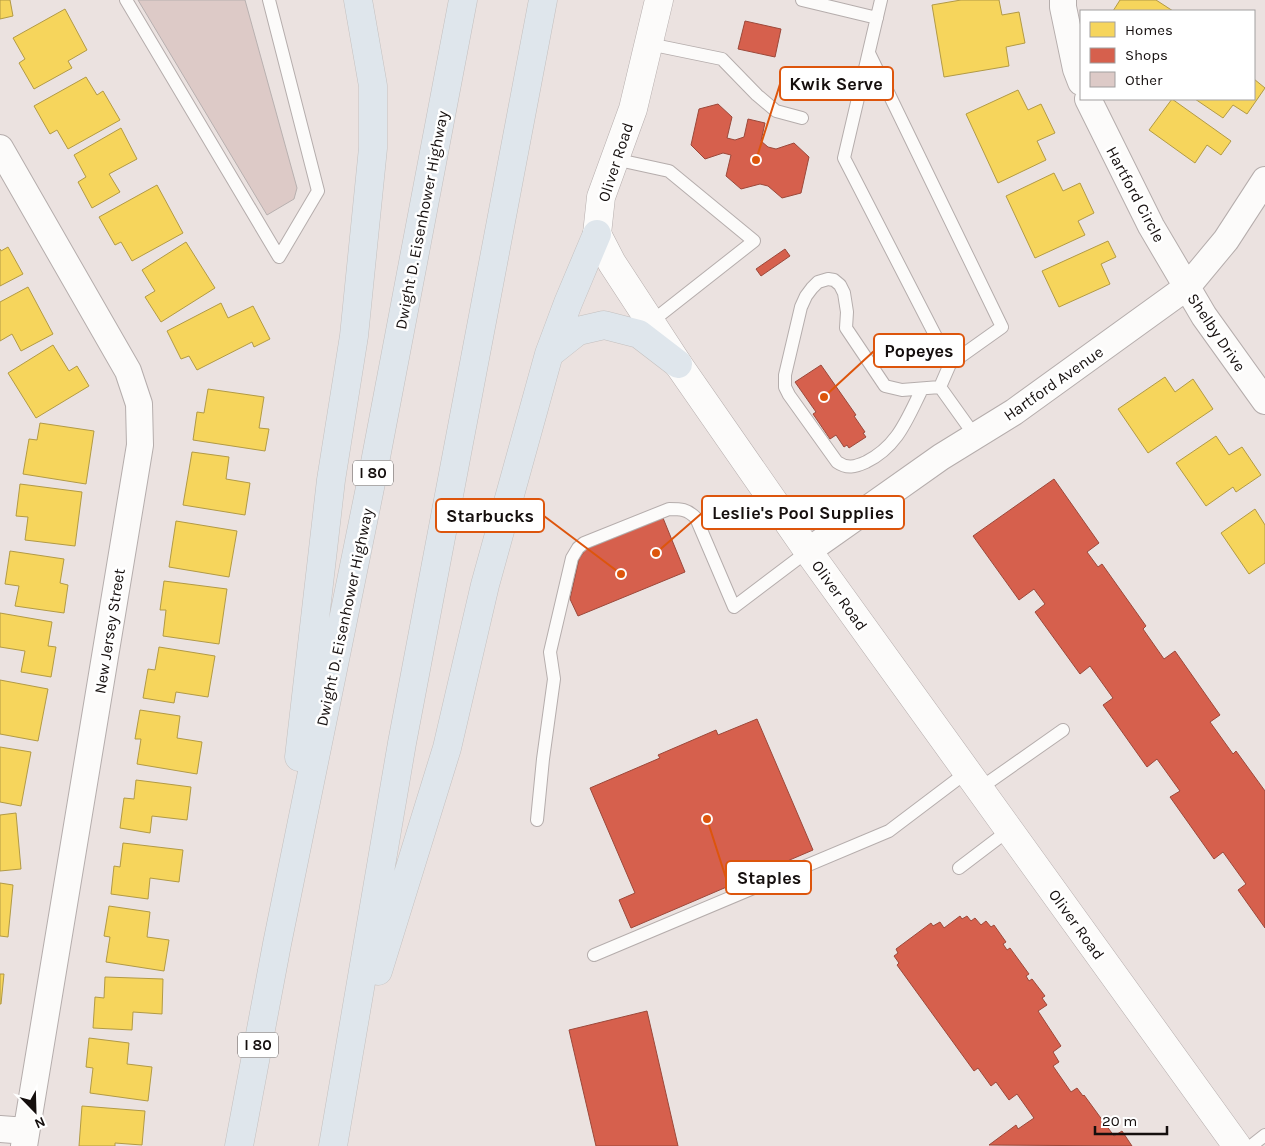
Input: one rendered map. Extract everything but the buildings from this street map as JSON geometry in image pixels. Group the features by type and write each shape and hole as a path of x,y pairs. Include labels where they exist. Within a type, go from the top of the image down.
{"highway":[{"path":"277,944 331,480 354,336 373,148 373,86 358,0"},
{"name":"Dwight D. Eisenhower Highway","path":"239,1146 277,944 372,483 463,0"},
{"path":"333,1146 404,733 543,0"},
{"path":"346,1072 447,748 485,585 549,354 597,234"},
{"path":"549,354 578,331 604,325 639,334 678,364"}],"street":[{"name":"Oliver Road","path":"659,0 633,109 601,197 597,234 612,263 678,364 808,551 1237,1146"},
{"path":"1063,0 1076,69 1080,79"},
{"name":"Hartford Circle","path":"1088,100 1151,226 1187,287"},
{"name":"New Jersey Street","path":"0,148 128,371 140,404 140,445 25,1138"},
{"name":"Hartford Avenue","path":"808,551 941,457 1014,412 1187,287 1226,240 1265,180"},
{"name":"Shelby Drive","path":"1187,287 1205,318 1265,401"},
{"path":"0,1129 25,1138"}],"lane":[{"path":"126,0 279,257 318,191 269,0"},
{"path":"802,0 877,18"},
{"path":"882,0 844,158 950,364"},
{"path":"649,44 722,59 757,95 776,111 802,118"},
{"path":"869,53 1002,327 950,364 940,386"},
{"path":"614,159 669,171 754,241 651,322"},
{"path":"922,389 898,436 884,451 852,467 844,466 837,462 789,395 786,387 785,375 801,308 806,296 818,282 828,279 834,280 840,285 846,302 846,328 885,386 902,390 940,386"},
{"path":"940,386 975,436"},
{"path":"538,820 543,759 554,679 550,652 572,558 578,548 584,543 669,509 682,509 690,512 696,518 734,607 808,551"},
{"path":"594,954 889,831 973,780 1063,730"},
{"path":"959,868 1009,830"},
{"path":"1250,1146 1265,1135"}],"place":[{"name":"Kwik Serve","path":"756,160"},
{"name":"Popeyes","path":"824,397"},
{"name":"Leslie's Pool Supplies","path":"656,553"},
{"name":"Starbucks","path":"621,574"},
{"name":"Staples","path":"707,819"}]}
